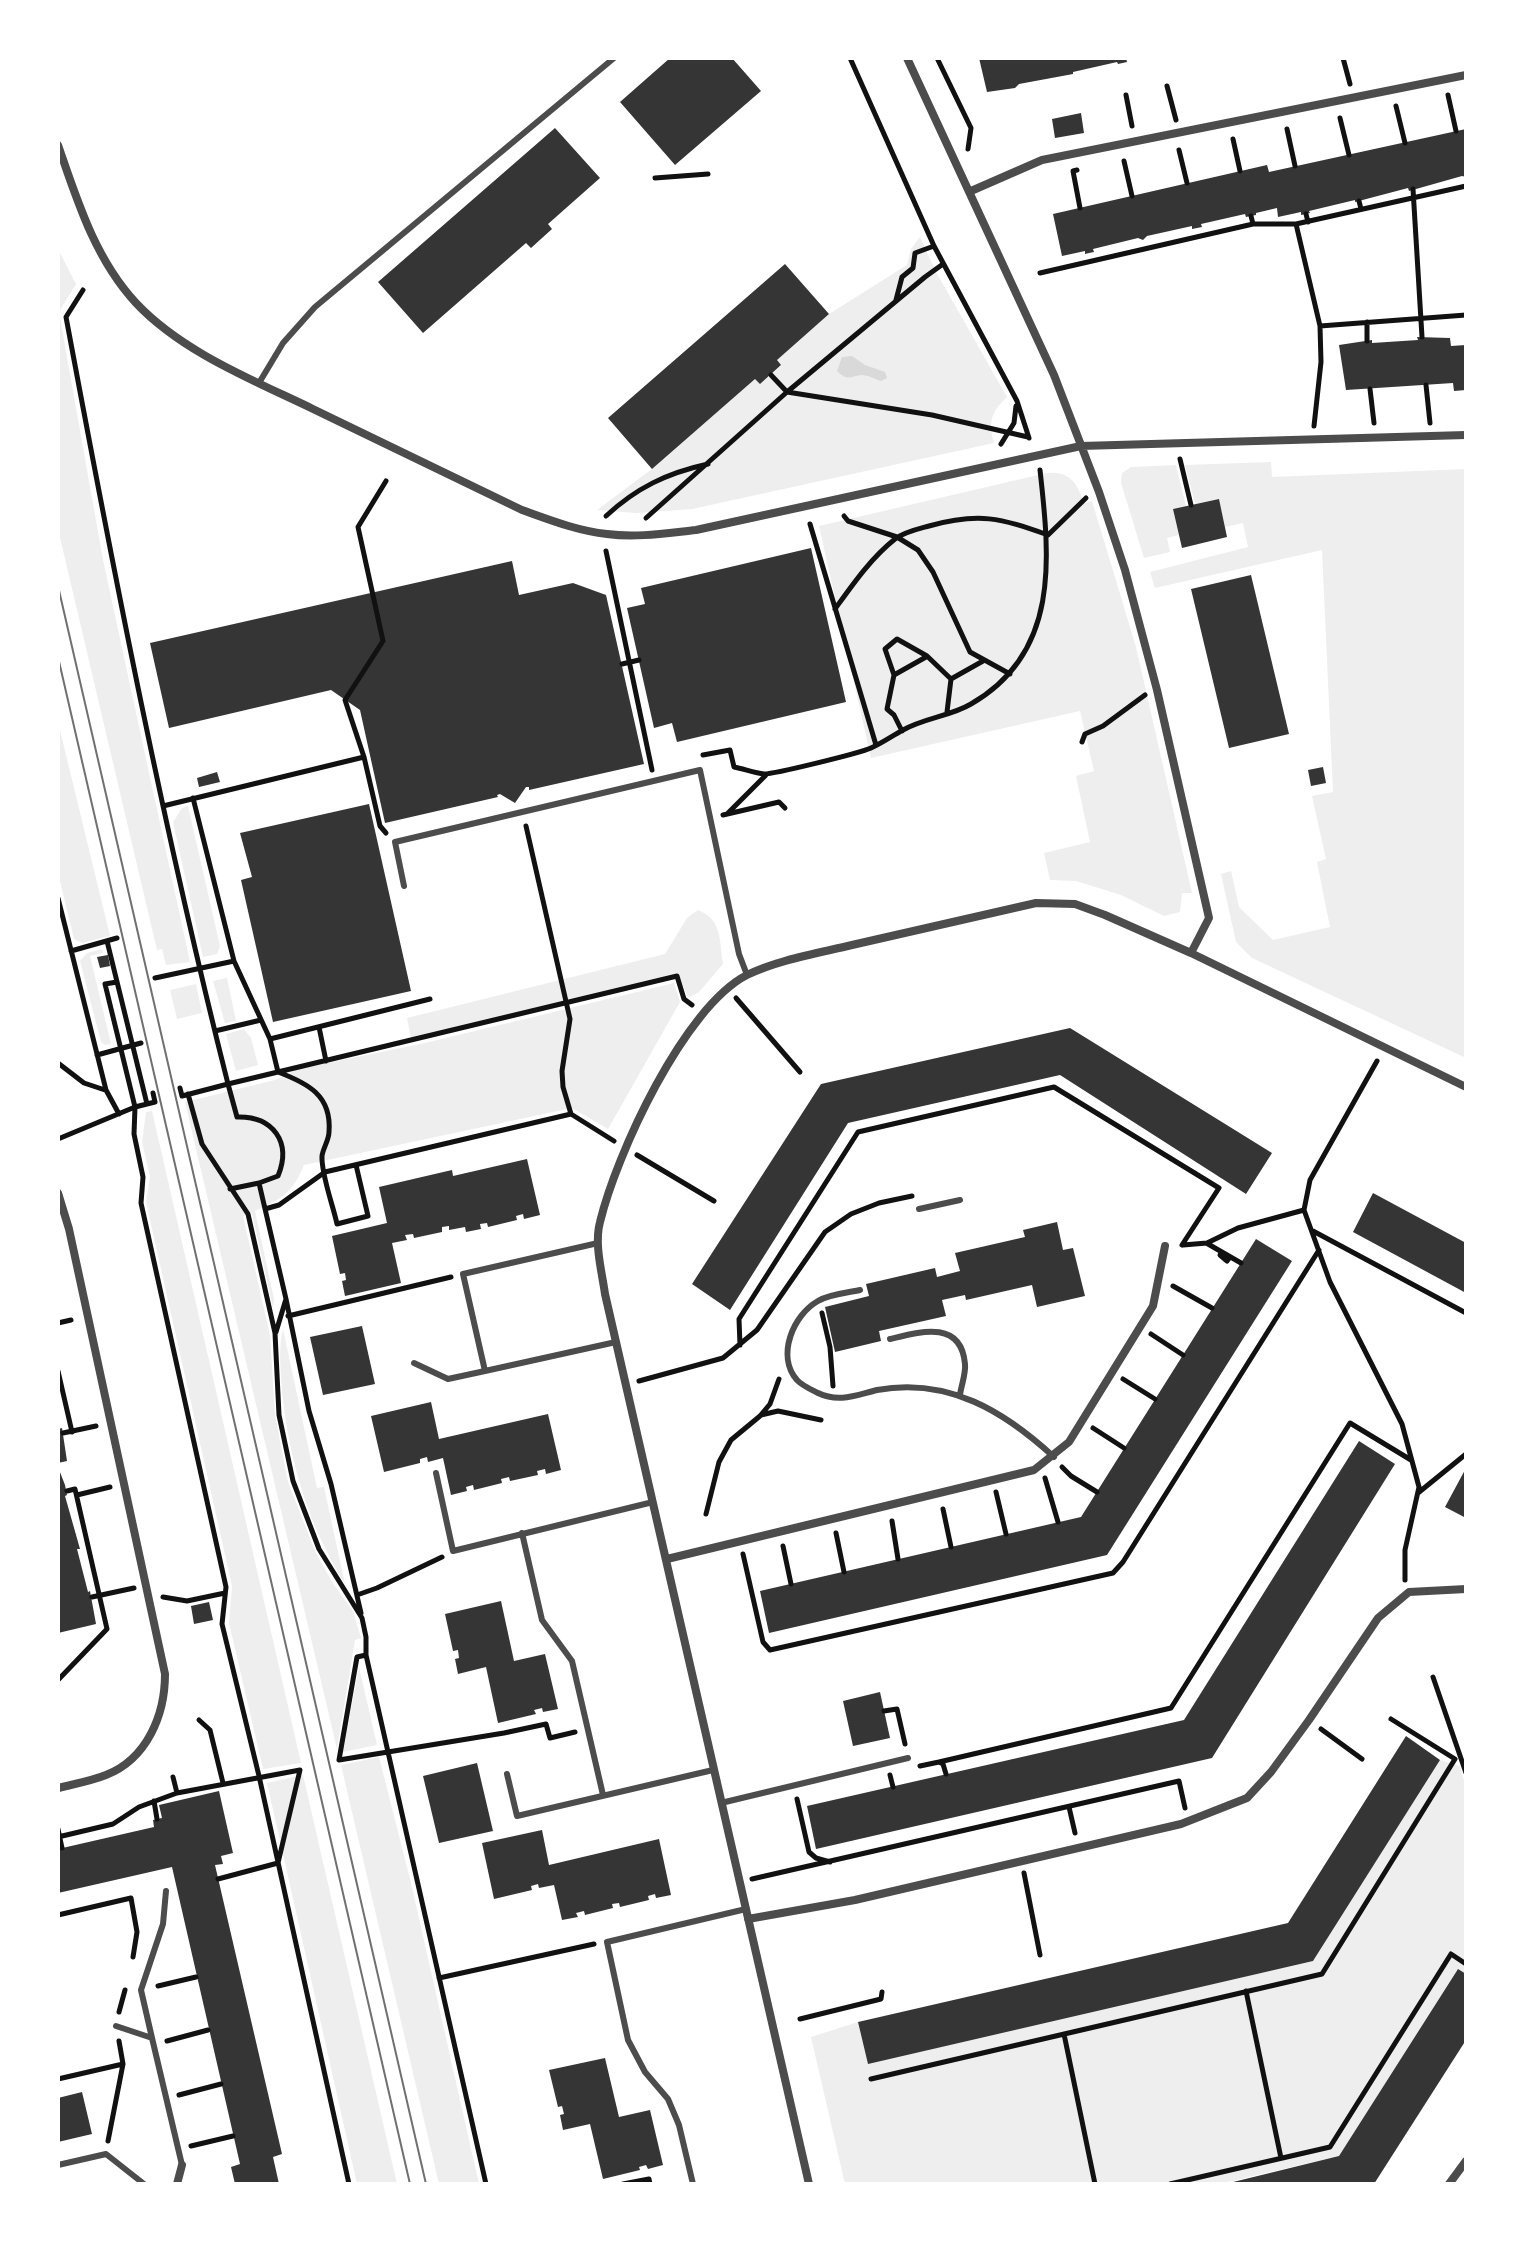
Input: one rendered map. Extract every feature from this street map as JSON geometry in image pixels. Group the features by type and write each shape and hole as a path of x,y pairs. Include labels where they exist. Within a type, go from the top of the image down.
{"street":[{"path":"907,58 1054,375 1125,570 1157,690 1209,918 1191,953"},
{"path":"971,191 1042,160 1466,75"},
{"path":"58,145 87,225 111,270 134,301 161,327 259,383 522,510 561,524 607,534 646,535 696,530 1081,446 1466,435"},
{"path":"809,2184 605,1294 598,1243 599,1224 625,1148 671,1061 702,1013 747,975 801,957 1036,903 1075,904 1191,953 1466,1087"},
{"path":"58,1193 69,1229 165,1674 165,1695 152,1735 132,1759 108,1775 58,1788"},
{"path":"667,1559 1034,1470 1069,1442 1153,1306 1165,1246"},
{"path":"748,1919 855,1900 1187,1822 1247,1798 1271,1772 1309,1720 1378,1618 1409,1592 1466,1589"},
{"path":"1449,2184 1466,2161"},
{"path":"177,2184 182,2165"}],"lane":[{"path":"259,383 283,343 315,307 614,58"},
{"path":"404,886 395,842 700,770 739,954 747,975"},
{"path":"919,1209 960,1200"},
{"path":"485,1371 463,1274 598,1243"},
{"path":"860,1290 819,1300 804,1312 791,1332 787,1355 797,1380 834,1400 911,1387 960,1395 995,1410 1054,1457"},
{"path":"890,1339 930,1330 945,1333 959,1344 965,1365 960,1395"},
{"path":"414,1363 448,1379 616,1342"},
{"path":"436,1473 453,1551 653,1502"},
{"path":"522,1533 542,1620 572,1661 603,1795"},
{"path":"721,1803 908,1758"},
{"path":"507,1774 517,1816 713,1770"},
{"path":"166,1891 163,1924 141,1990 182,2165"},
{"path":"693,2184 679,2125 668,2099 645,2072 628,2040 607,1942 746,1909"},
{"path":"116,2026 153,2042"},
{"path":"58,2165 106,2154 144,2184"}],"path":[{"path":"771,375 787,392 932,415 1029,438 1017,401 934,246 850,58"},
{"path":"937,58 971,128 968,154"},
{"path":"1343,58 1348,77"},
{"path":"1126,95 1129,113"},
{"path":"1448,95 1456,131"},
{"path":"1396,106 1405,143"},
{"path":"1340,118 1349,155"},
{"path":"1287,129 1295,166"},
{"path":"1233,139 1240,171"},
{"path":"1179,150 1187,183"},
{"path":"1124,161 1132,196"},
{"path":"1073,171 1080,208"},
{"path":"655,178 708,174"},
{"path":"1040,273 1090,256 1145,248 1253,224 1308,222 1466,186"},
{"path":"1413,189 1422,337"},
{"path":"1359,201 1361,209"},
{"path":"1306,214 1308,222"},
{"path":"1251,216 1253,224"},
{"path":"1296,224 1320,326 1321,362 1313,439"},
{"path":"1197,228 1199,236"},
{"path":"1143,240 1145,248"},
{"path":"896,300 902,277 913,268 915,253 934,246"},
{"path":"646,535 646,517 787,392 943,264"},
{"path":"83,290 66,317 115,576 200,968 237,1117 258,1119 270,1126 279,1137 283,1150 283,1164 278,1176 230,1189"},
{"path":"1320,326 1466,315"},
{"path":"1367,322 1367,341"},
{"path":"1426,385 1430,423"},
{"path":"1370,389 1374,424"},
{"path":"1001,444 1010,432 1017,401"},
{"path":"606,516 653,481 677,471 709,464"},
{"path":"699,756 730,750 734,767 767,774 870,749 920,721 970,706 1010,674 1025,654 1038,627 1044,603 1048,535 1040,469"},
{"path":"1184,477 1191,505"},
{"path":"380,826 364,757 345,700 383,641 358,527 386,481"},
{"path":"1048,535 1087,497"},
{"path":"844,516 848,521 897,537 918,550 933,572 970,652 1010,674"},
{"path":"835,609 870,563 897,537 964,517 990,517 1048,535"},
{"path":"810,524 876,745"},
{"path":"606,551 652,766"},
{"path":"902,731 894,715 887,709 894,675 885,649 897,639 927,656 951,679"},
{"path":"894,675 927,656"},
{"path":"622,664 639,660"},
{"path":"951,679 983,661"},
{"path":"947,712 951,679"},
{"path":"1082,742 1085,734 1103,726 1137,699 1157,690"},
{"path":"163,806 364,757"},
{"path":"726,814 767,774"},
{"path":"193,798 234,961 270,1039 274,1073"},
{"path":"710,818 779,802 785,808"},
{"path":"523,813 570,1024 562,1071 571,1114 714,1201"},
{"path":"58,898 106,1090 119,1114"},
{"path":"71,951 117,938"},
{"path":"107,941 147,1104"},
{"path":"155,978 234,961"},
{"path":"185,1095 677,976 684,999"},
{"path":"117,982 105,984 135,1107 134,1134 143,1177 141,1203 226,1587 222,1624 259,1776 349,2184"},
{"path":"728,988 800,1072"},
{"path":"270,1039 430,999"},
{"path":"215,1031 261,1020"},
{"path":"319,1027 326,1061"},
{"path":"97,1055 141,1043"},
{"path":"1384,1048 1310,1180 1304,1210 1330,1282 1402,1424 1419,1487 1405,1550 1404,1578 1409,1592"},
{"path":"58,1063 84,1083 106,1090"},
{"path":"274,1073 306,1083 320,1095 326,1109 329,1127 322,1157 337,1224 368,1216 356,1165"},
{"path":"740,1345 739,1319 858,1132 1054,1087 1219,1188 1182,1245"},
{"path":"180,1088 202,1144 248,1214 275,1333 279,1415 293,1481 319,1549 362,1618"},
{"path":"58,1139 135,1107 155,1102 153,1093"},
{"path":"265,1209 279,1205 325,1172 571,1114"},
{"path":"259,1183 288,1316 357,1595 366,1637 366,1655 394,1783 486,2184"},
{"path":"626,1384 723,1358 757,1330 825,1232 851,1214 879,1203 920,1195"},
{"path":"1165,1246 1207,1243 1238,1228 1304,1210"},
{"path":"1312,1231 1466,1313"},
{"path":"1207,1243 1241,1263"},
{"path":"740,1541 763,1642 770,1650 1113,1573 1123,1562 1319,1250"},
{"path":"288,1316 463,1274"},
{"path":"275,1333 286,1299"},
{"path":"819,1300 830,1347 834,1400"},
{"path":"1200,1301 1212,1308"},
{"path":"58,1323 71,1320"},
{"path":"1167,1345 1183,1355"},
{"path":"706,1514 719,1462 731,1440 770,1404 787,1355"},
{"path":"59,1376 72,1432"},
{"path":"1136,1387 1155,1399"},
{"path":"760,1416 778,1411 821,1420"},
{"path":"1082,1421 1124,1448"},
{"path":"939,1762 1171,1708 1350,1423 1411,1460"},
{"path":"63,1433 91,1427"},
{"path":"1418,1493 1466,1454"},
{"path":"1054,1457 1071,1476 1097,1492"},
{"path":"58,1680 107,1629 77,1495 75,1489 67,1491"},
{"path":"77,1495 101,1490"},
{"path":"1052,1497 1058,1522"},
{"path":"1001,1515 1006,1534"},
{"path":"947,1526 951,1547"},
{"path":"894,1538 898,1559"},
{"path":"79,1544 87,1542"},
{"path":"357,1595 453,1551"},
{"path":"840,1551 844,1572"},
{"path":"787,1563 791,1584"},
{"path":"92,1597 127,1589"},
{"path":"150,1595 187,1601 225,1593"},
{"path":"366,1655 357,1657 339,1760 546,1724 550,1738 588,1730"},
{"path":"1433,1677 1466,1769"},
{"path":"1391,1719 1466,1769"},
{"path":"199,1720 210,1730 223,1783"},
{"path":"1309,1720 1362,1759"},
{"path":"871,2079 1322,1974 1455,1759"},
{"path":"59,1837 113,1824 139,1807 177,1793 300,1770 278,1863"},
{"path":"876,1776 900,1770"},
{"path":"173,1777 177,1793"},
{"path":"739,1882 1179,1781 1187,1822"},
{"path":"796,1795 809,1852 816,1858 831,1862"},
{"path":"154,1801 157,1819"},
{"path":"1069,1807 1078,1848"},
{"path":"113,1824 115,1836"},
{"path":"58,1829 62,1848"},
{"path":"1022,1861 1040,1955"},
{"path":"218,1879 278,1863"},
{"path":"58,1915 131,1898 137,1932"},
{"path":"439,1978 607,1942"},
{"path":"1170,2184 1330,2147 1451,1954 1466,1964"},
{"path":"141,1990 196,1977"},
{"path":"1246,1991 1281,2158"},
{"path":"800,2019 881,1999 882,1992"},
{"path":"106,2154 123,2064 116,2026"},
{"path":"153,2042 208,2030"},
{"path":"1064,2034 1095,2184"},
{"path":"58,2079 123,2064"},
{"path":"166,2098 221,2084"},
{"path":"178,2149 233,2136"},
{"path":"623,2184 649,2179 650,2184"}],"shaded area":[{"path":"920,237 935,270 1007,397 992,418 994,443 692,509 637,513 597,510 652,469 755,379 760,384 781,366 777,360 829,314 907,265 911,249"},
{"path":"58,249 76,284 59,312 103,560 190,962 166,965 162,949 157,950 58,529"},
{"path":"852,356 865,365 885,372 887,378 881,381 864,375 848,378 837,371 842,357"},
{"path":"1271,462 1272,477 1466,469 1466,1058 1252,958 1236,942 1221,874 1231,871 1239,907 1273,940 1330,927 1317,862 1326,859 1312,796 1333,792 1322,550 1155,588 1150,572 1248,547 1243,523 1225,527 1219,499 1195,504 1185,465"},
{"path":"1176,465 1186,506 1173,509 1179,535 1167,538 1170,552 1144,558 1121,483 1122,473 1131,467"},
{"path":"1047,473 1067,476 1075,484 1084,503 1092,501 1136,647 1192,893 1182,893 1180,912 1164,916 1121,895 1076,881 1050,880 1044,853 1090,842 1076,776 1094,771 1080,711 871,758 819,526"},
{"path":"58,722 110,936 82,943 74,939 58,873"},
{"path":"188,806 220,946 217,954 203,957 173,822 182,808"},
{"path":"698,910 716,925 723,964 699,992 688,998 678,973 411,1038 407,1018 665,954 687,918"},
{"path":"102,949 103,953 90,956 111,1044 105,1045 101,1042 80,961 87,953"},
{"path":"227,978 236,1021 225,1023 213,981"},
{"path":"674,983 680,1002 608,1129 572,1108 304,1165 285,1194 255,1211 274,1299 273,1308 252,1213 243,1216 270,1335 275,1415 288,1482 315,1551 353,1611 361,1638 355,1640 337,1749 185,1102 275,1080 298,1069 425,1043"},
{"path":"196,984 202,1013 177,1019 170,990"},
{"path":"244,1029 251,1038 258,1065 236,1071 226,1034"},
{"path":"152,1111 301,1763 263,1769 229,1623 232,1586 146,1202 150,1177 142,1142 146,1112"},
{"path":"283,1329 317,1488 324,1487 345,1584 321,1539 295,1466 282,1391 280,1352"},
{"path":"359,1667 377,1745 343,1752"},
{"path":"379,1757 411,1883 479,2184 439,2184 341,1765"},
{"path":"1440,1760 1460,1766 1466,1788 1466,1974 1457,1970 1339,2156 1219,2184 845,2184 811,2037 858,2022 868,2063 1313,1961"},
{"path":"303,1775 397,2184 357,2184 267,1783"}],"building":[{"path":"670,58 732,58 761,91 675,165 620,102"},
{"path":"979,58 1126,58 1127,62 987,92"},
{"path":"1081,113 1084,133 1055,138 1052,119"},
{"path":"555,128 600,178 548,224 552,229 531,248 526,243 423,333 378,282"},
{"path":"1466,129 1466,177 1355,200 1301,215 1301,212 1278,217 1277,208 1246,217 1245,214 1201,224 1202,227 1192,229 1192,226 1147,236 1143,240 1138,238 1093,249 1094,252 1062,256 1053,214 1267,165 1269,172"},
{"path":"785,264 829,314 777,360 781,365 760,384 755,379 652,469 608,418"},
{"path":"1417,337 1450,338 1451,346 1466,345 1466,390 1454,391 1453,383 1346,390 1339,345 1372,340 1372,343 1418,340"},
{"path":"1219,499 1227,537 1182,548 1173,509"},
{"path":"811,548 846,702 677,742 672,723 654,728 627,608 645,604 641,588"},
{"path":"512,561 519,595 573,583 606,595 644,764 529,790 526,787 515,803 500,794 498,797 385,823 360,710 331,690 169,728 150,643"},
{"path":"1251,575 1289,734 1229,748 1191,589"},
{"path":"1323,767 1326,783 1311,786 1308,770"},
{"path":"217,772 220,782 199,787 197,778"},
{"path":"369,804 411,991 273,1022 241,880 252,877 240,833"},
{"path":"108,955 110,966 100,968 97,957"},
{"path":"1070,1028 1272,1153 1246,1194 1060,1075 848,1123 730,1310 692,1284 821,1084"},
{"path":"527,1159 540,1215 524,1219 523,1214 516,1216 517,1220 488,1227 487,1223 480,1224 481,1229 466,1232 465,1227 449,1230 449,1226 442,1227 442,1232 414,1238 413,1234 405,1235 407,1240 392,1243 401,1283 345,1296 342,1281 346,1280 345,1273 340,1274 332,1236 387,1223 379,1187 452,1170 453,1176"},
{"path":"1373,1193 1466,1243 1466,1293 1353,1232"},
{"path":"1057,1222 1063,1250 1073,1248 1085,1296 1037,1307 1032,1285 966,1300 965,1295 942,1300 946,1316 879,1331 881,1341 835,1352 825,1307 869,1296 866,1284 935,1268 937,1277 960,1271 955,1253 1025,1237 1023,1230"},
{"path":"1256,1239 1292,1261 1107,1555 769,1633 760,1591 1081,1517"},
{"path":"362,1326 375,1384 323,1395 310,1337"},
{"path":"431,1402 439,1439 548,1414 561,1470 546,1474 545,1469 537,1471 538,1475 510,1481 509,1477 501,1479 502,1483 474,1490 473,1485 466,1487 467,1491 451,1495 443,1458 428,1462 427,1457 420,1459 420,1463 384,1472 371,1416"},
{"path":"62,1428 67,1461 58,1463 58,1429"},
{"path":"1359,1441 1395,1464 1212,1758 816,1849 807,1806 1184,1720"},
{"path":"58,1467 65,1485 96,1624 58,1633"},
{"path":"1466,1468 1466,1518 1445,1507"},
{"path":"501,1601 514,1661 545,1654 558,1709 543,1712 542,1708 534,1710 536,1714 498,1723 486,1667 458,1674 455,1659 459,1658 458,1650 453,1651 445,1614"},
{"path":"209,1602 213,1620 194,1624 191,1606"},
{"path":"880,1692 890,1738 853,1746 843,1701"},
{"path":"1406,1736 1440,1760 1313,1961 868,2064 858,2022 1288,1923"},
{"path":"477,1763 493,1831 439,1843 423,1776"},
{"path":"219,1791 233,1853 221,1856 223,1864 215,1865 282,2154 273,2157 279,2184 235,2184 231,2167 240,2164 172,1867 58,1893 58,1849 154,1827 153,1820 162,1818 159,1805"},
{"path":"542,1830 549,1865 659,1839 671,1895 656,1898 655,1894 648,1896 649,1900 620,1907 619,1903 612,1904 613,1908 585,1915 584,1911 576,1913 578,1917 562,1920 554,1885 539,1888 538,1884 531,1886 532,1890 494,1899 482,1843"},
{"path":"1458,1969 1466,1974 1466,2040 1374,2184 1225,2184 1339,2156"},
{"path":"605,2058 619,2117 650,2110 663,2165 648,2169 646,2165 639,2167 640,2170 603,2179 590,2124 563,2130 560,2115 564,2114 562,2106 558,2107 549,2070"},
{"path":"82,2092 92,2134 58,2142 58,2098"}],"tram line":[{"path":"58,586 426,2184"},
{"path":"58,657 410,2184"}]}
